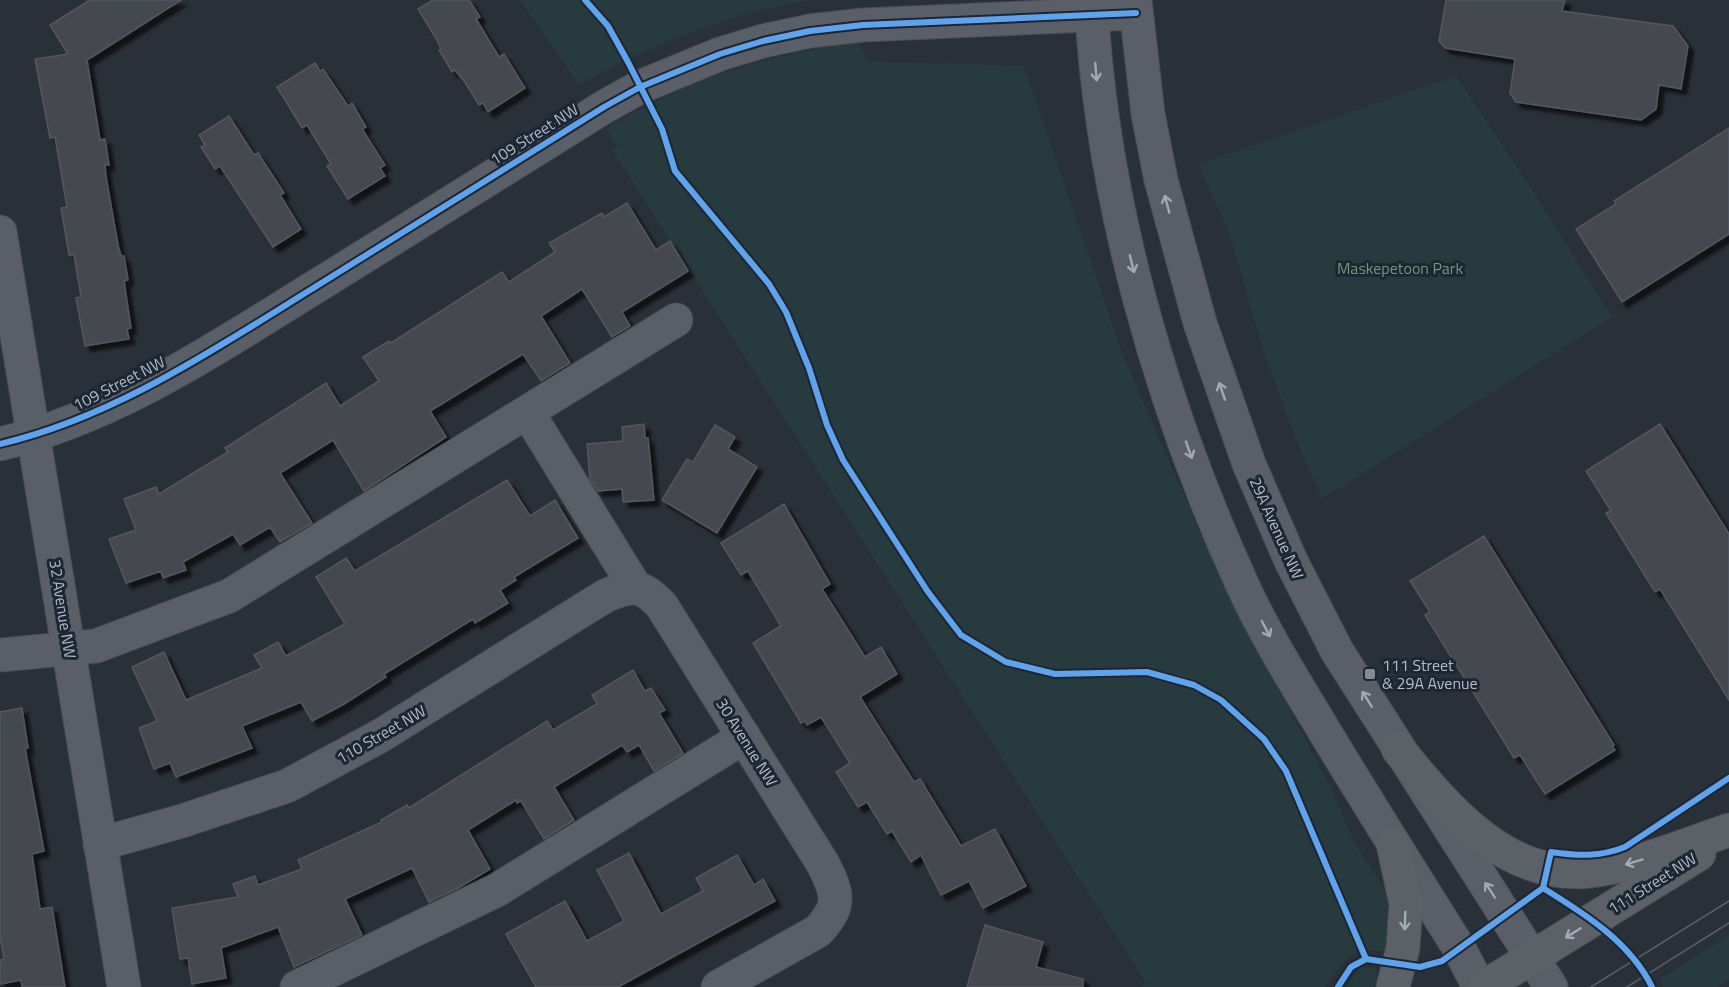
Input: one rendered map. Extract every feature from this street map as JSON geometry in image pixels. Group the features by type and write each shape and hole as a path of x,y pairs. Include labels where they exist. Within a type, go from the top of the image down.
{"main road":[{"path":"1398,749 1440,799 1471,829 1511,855 1547,867 1587,871 1623,865 1729,830"},
{"name":"111 Street NW","path":"1484,987 1729,835"},
{"path":"1393,844 1406,904 1403,948 1394,987"}],"street":[{"name":"109 Street NW","path":"0,444 34,435 113,405 255,324 604,106 684,69 763,41 810,32 863,25 1091,7 1135,7"},
{"path":"1091,7 1096,78 1105,137 1128,245 1156,353 1204,493 1243,585 1288,670 1459,948 1479,987"},
{"name":"29A Avenue NW","path":"1135,7 1147,105 1161,180 1194,303 1221,388 1249,464 1307,594 1337,651 1551,987"},
{"name":"32 Avenue NW","path":"0,238 70,648 124,987"},
{"path":"0,654 96,646 230,596 528,414 676,320"},
{"name":"30 Avenue NW","path":"528,414 638,588 662,606 823,864 833,885 837,904 830,918 807,939 718,987"},
{"name":"110 Street NW","path":"100,844 182,821 287,786 381,736 605,596 624,588 638,588"},
{"path":"297,987 498,890 744,737"}],"green space":[{"path":"520,0 813,0 751,13 692,32 579,85"},
{"path":"858,43 868,61 1024,66 1122,353 1214,564 1333,792 1353,840 1390,898 1388,952 1356,953 1344,962 1324,987 1140,987 1146,983 612,150 618,147 606,128 666,96 696,83 759,62 791,54"},
{"name":"Maskepetoon Park","path":"1456,76 1538,199 1612,317 1322,499 1295,437 1263,350 1230,235 1198,164"},
{"path":"1729,935 1729,980 1717,987 1664,987 1660,979"},
{"path":"1361,967 1375,968 1377,979 1374,987 1346,987"}],"building":[{"path":"90,0 181,0 87,60 100,140 105,139 109,165 105,165 106,177 118,245 121,256 124,256 128,280 124,281 131,328 127,329 129,339 85,346 76,298 81,297 74,255 69,255 61,208 67,207 55,137 50,138 35,59 68,54 50,25"},
{"path":"433,0 469,0 480,17 476,19 499,57 504,54 525,88 488,112 483,103 479,105 455,70 452,72 439,50 441,49 437,40 418,9"},
{"path":"1446,0 1565,0 1562,11 1673,26 1688,46 1681,89 1659,85 1656,109 1641,120 1516,102 1510,93 1515,59 1445,48 1439,41"},
{"path":"315,63 320,71 323,69 348,106 352,103 366,127 362,129 385,165 380,168 385,176 348,199 327,166 331,164 307,125 302,128 277,87"},
{"path":"229,116 254,155 258,153 284,193 280,195 301,229 273,247 220,166 215,169 201,147 205,145 199,135"},
{"path":"1729,128 1729,234 1622,302 1576,229 1616,204 1614,201"},
{"path":"627,203 656,250 670,241 688,271 622,312 630,326 612,337 582,289 541,316 570,363 541,381 523,354 430,411 446,437 364,491 333,440 280,473 312,523 280,542 270,527 240,545 233,534 183,562 186,570 163,578 161,571 126,583 109,539 136,530 124,499 156,487 159,494 228,452 225,448 326,383 340,406 379,381 363,357 389,341 391,343 502,272 509,282 555,252 549,243 602,213 604,217"},
{"path":"644,424 645,438 648,438 654,500 623,502 622,489 598,491 590,479 587,444 623,441 622,427"},
{"path":"1660,424 1729,534 1729,700 1660,589 1655,592 1606,513 1611,511 1586,471"},
{"path":"715,425 735,437 728,449 757,467 717,533 662,500 687,459 693,462"},
{"path":"507,480 530,516 555,500 578,538 514,577 516,580 500,590 508,603 475,623 473,619 384,674 386,677 344,704 312,721 301,702 242,726 252,748 176,777 170,763 154,769 139,728 157,721 132,667 164,652 186,700 262,668 254,655 278,642 286,656 345,624 316,577 346,558 355,571"},
{"path":"784,504 830,584 822,589 865,657 881,647 897,674 860,697 914,782 920,779 961,846 995,829 1026,886 983,908 969,881 941,895 921,855 911,862 892,831 887,834 867,802 858,807 836,772 850,763 821,717 807,725 805,721 801,723 753,643 781,626 748,571 741,575 721,543"},
{"path":"1484,536 1614,745 1612,746 1615,750 1545,794 1520,755 1514,758 1425,615 1430,612 1410,581"},
{"path":"633,670 645,691 651,688 665,710 659,713 683,753 654,771 639,745 627,752 622,745 554,787 574,820 544,839 521,801 517,803 516,800 468,830 490,869 458,888 429,902 412,868 345,899 362,935 294,967 278,927 221,948 226,978 192,984 188,958 180,959 172,908 238,897 233,884 255,876 258,885 302,869 298,860 382,822 381,820 407,805 409,808 547,721 553,730 597,704 592,695"},
{"path":"22,708 28,748 25,748 44,851 32,854 40,909 52,907 65,987 22,987 21,980 0,984 0,960 4,959 0,936 0,712"},
{"path":"629,853 661,914 703,891 696,878 737,855 754,885 763,879 775,901 618,987 536,987 506,934 565,901 587,941 624,921 597,870"},
{"path":"985,925 1043,942 1036,967 1083,979 1083,987 967,987"}],"tram line":[{"path":"1591,987 1729,901"},
{"path":"1627,987 1729,923"}],"cycle path":[{"path":"585,0 608,26 628,62 662,129 675,171 769,284 786,312 809,368 827,425 843,460 928,592 961,635 1006,662 1055,674 1147,672 1194,685 1221,700 1264,739 1286,771 1366,959"},
{"path":"0,444 84,417 164,378 604,107 640,87 720,54 763,41 810,31 863,25 1136,13"},
{"path":"1338,987 1351,967 1366,959 1420,967 1442,961 1543,888 1551,852 1589,855 1607,853 1625,847 1729,778"},
{"path":"1543,888 1605,930 1632,956 1652,987"}],"place":[{"name":"111 Street & 29A Avenue","path":"1370,674"}]}
